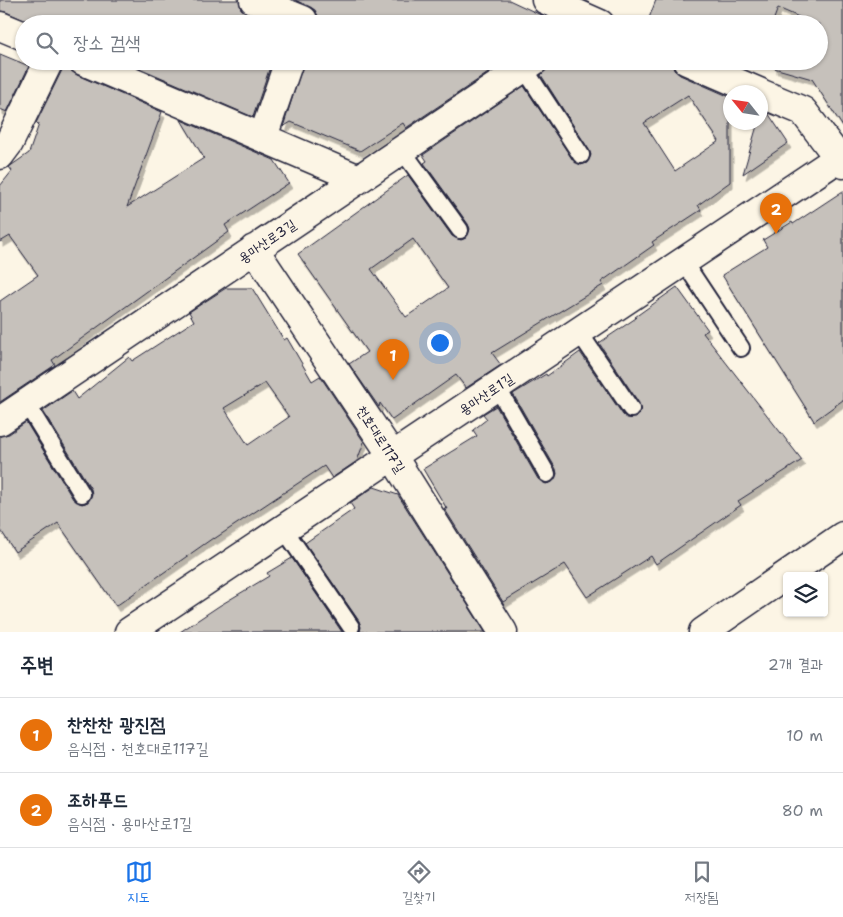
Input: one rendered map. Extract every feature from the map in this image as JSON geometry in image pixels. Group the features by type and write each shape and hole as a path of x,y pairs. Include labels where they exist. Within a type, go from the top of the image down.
{"street":[{"path":"254,0 291,15"},
{"path":"0,26 15,32"},
{"path":"0,155 9,143 45,70"},
{"path":"104,70 360,178"},
{"path":"263,138 286,70"},
{"name":"용마산로3길","path":"0,421 520,70"},
{"path":"708,70 742,85"},
{"path":"768,96 803,111 842,159"},
{"name":"용마산로1길","path":"129,632 684,262 842,159"},
{"name":"천호대로117길","path":"254,249 393,456 504,632"},
{"path":"703,632 843,536"}],"lane":[{"path":"532,70 581,155"},
{"path":"402,150 460,230"},
{"path":"684,262 741,348"},
{"path":"579,332 631,409"},
{"path":"497,388 547,474"},
{"path":"26,403 82,494"},
{"path":"284,529 351,628"}],"building":[{"path":"0,0 239,0 241,9 250,15 15,16 0,11"},
{"path":"295,0 509,0 541,15 318,15 315,10"},
{"path":"656,0 843,0 843,127 812,79 781,70 828,70 828,15 794,15 778,8 775,15 650,15"},
{"path":"0,54 15,60 15,70 27,70 7,112 0,109"},
{"path":"62,70 70,70 77,75 162,112 127,207 204,158 181,120 274,160 289,183 225,225 229,232 52,360 55,365 0,402 0,301 38,275 10,236 0,242 0,186 12,171 9,167 29,153 39,124 36,123"},
{"path":"144,70 269,70 253,117"},
{"path":"301,70 493,70 406,128 403,123 360,151 291,122 283,127"},
{"path":"546,70 674,70 680,75 723,94 723,130 730,130 730,182 698,205 701,210 652,242 654,245 601,282 603,285 492,353 501,365 466,388 456,375 392,420 380,403 379,407 349,364 367,352 298,254 408,175 452,236 461,240 466,238 470,229 468,224 424,163 427,161 423,155 524,86 573,160 581,165 587,163 591,155 541,75","holes":["688,95 719,141 675,171 644,123","413,239 448,288 406,317 371,269"]},
{"path":"768,113 788,143 743,174 756,130 768,130"},
{"path":"843,191 843,400 814,421 722,275 767,247 763,240 792,222 793,224"},
{"path":"677,287 708,330 703,333 802,460 738,501 741,505 656,564 651,556 587,597 565,564 503,602 444,508 447,509 423,469 477,436 473,430 487,419 483,414 496,406 538,479 546,484 552,482 557,474 556,469 513,394 546,374 547,376 580,352 623,415 627,418 636,418 640,413 639,403 599,343"},
{"path":"226,288 252,288 284,340 287,338 312,381 320,376 364,442 357,461 332,478 324,466 213,538 116,606 58,523 15,552 0,529 0,436 9,434 26,422 73,499 82,504 88,502 92,494 91,489 43,411 72,391 77,399 129,357 132,361 194,321 189,312","holes":["265,383 289,417 248,445 224,408"]},
{"path":"374,487 398,495 485,632 360,632 359,621 305,543 354,509 350,503"},
{"path":"292,558 342,632 180,632 269,576 267,573"}],"place":[{"name":"조하푸드","path":"776,234"},
{"name":"찬찬찬 광진점","path":"393,380"}]}
